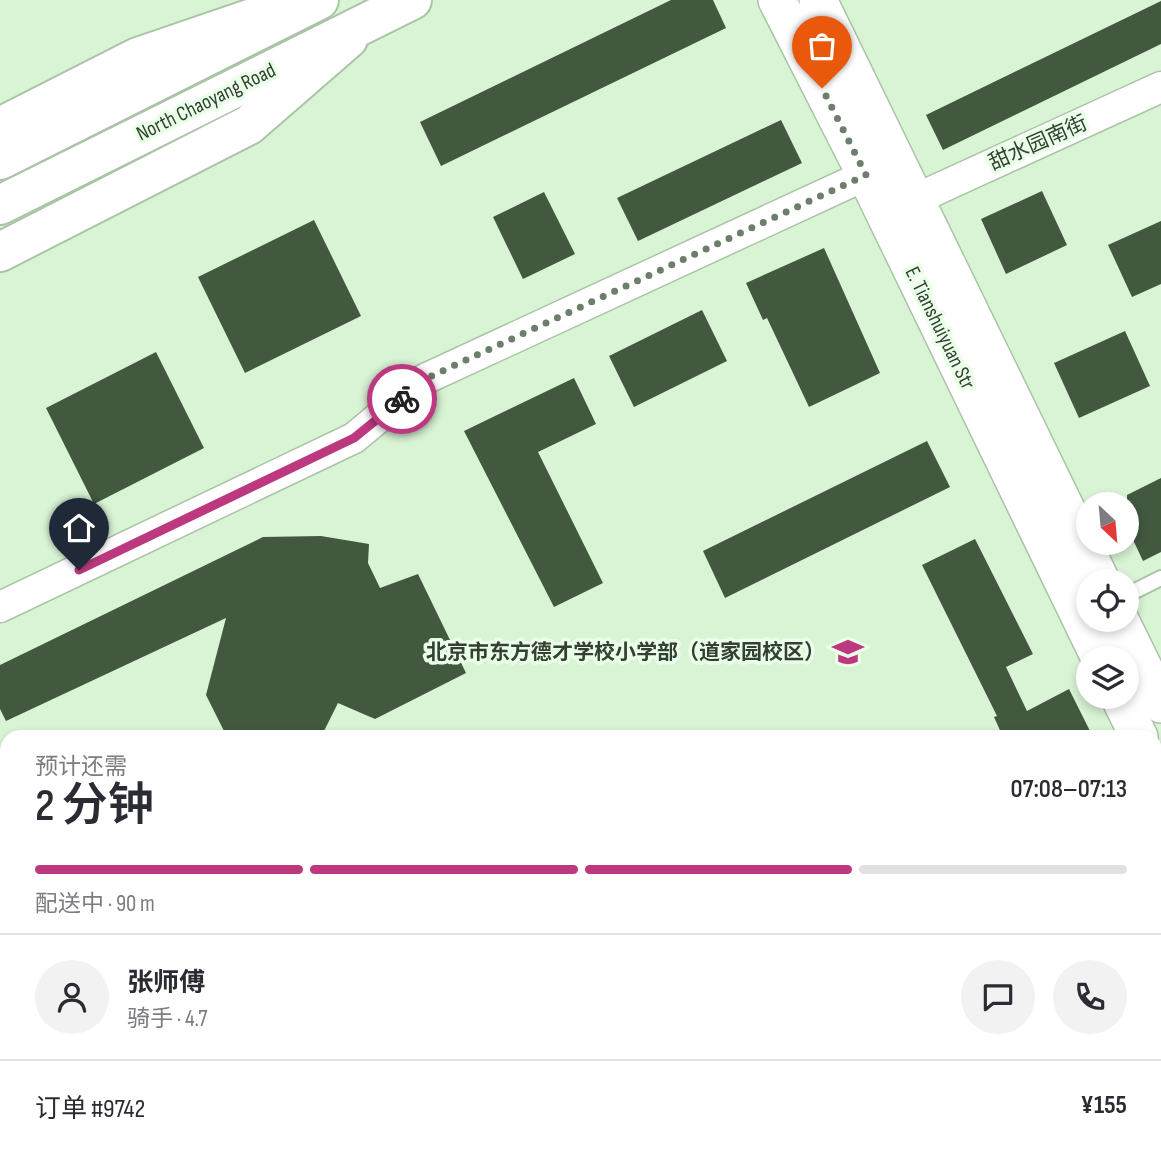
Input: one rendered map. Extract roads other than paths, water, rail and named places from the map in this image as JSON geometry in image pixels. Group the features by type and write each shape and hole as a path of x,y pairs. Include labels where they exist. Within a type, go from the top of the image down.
{"main road":[{"path":"0,127 138,57 305,0"},
{"name":"North Chaoyang Road","path":"0,160 319,0"},
{"name":"North Chaoyang Road","path":"0,205 412,0"},
{"path":"0,252 249,125 365,24"}],"street":[{"name":"E. Tianshuiyuan Str","path":"777,0 866,175 1094,646"},
{"name":"E. Tianshuiyuan Str","path":"818,0 1095,569"},
{"name":"甜水园南街","path":"916,198 1161,87"},
{"path":"0,607 354,438 425,379 866,175"},
{"path":"1126,632 1161,704"},
{"path":"1125,709 1136,730"}],"lane":[{"path":"1139,589 1161,578"}],"place":[{"name":"北京市东方德才学校小学部（道家园校区）","path":"848,652"}]}
